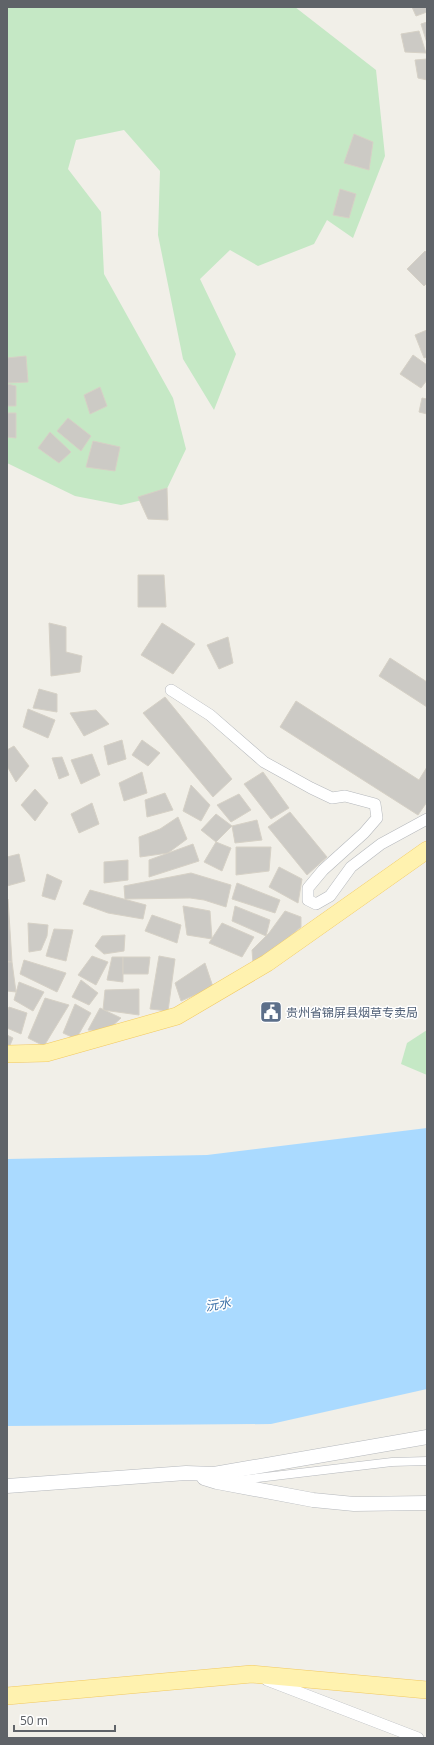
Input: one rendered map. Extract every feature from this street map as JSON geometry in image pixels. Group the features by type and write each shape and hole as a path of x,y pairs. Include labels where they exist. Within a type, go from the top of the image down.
{"main road":[{"path":"7,1054 46,1053 177,1016 267,963 427,850"},
{"path":"7,1696 252,1674 427,1690"}],"street":[{"path":"171,690 210,715 264,762 332,798 345,796 375,804 377,818 364,833 323,870 308,888 308,900 316,904 330,896 351,867 381,844 427,819"},
{"path":"7,1486 186,1473 214,1474 427,1437"},
{"path":"217,1482 392,1462 427,1461"},
{"path":"186,1473 217,1482 313,1500 354,1504 427,1503"},
{"path":"252,1674 418,1738"}],"green space":[{"path":"7,7 295,7 376,70 385,156 353,238 327,220 314,244 258,266 230,250 200,279 236,354 214,410 183,359 158,235 160,171 124,130 76,140 68,169 101,212 104,274 173,398 186,449 164,495 121,505 75,496 7,463"},
{"path":"427,1030 427,1075 401,1064 407,1043"}],"water":[{"name":"沅水","path":"427,1128 427,1389 271,1424 7,1426 7,1159 207,1155"}],"building":[{"path":"412,7 427,7 427,12 416,16"},
{"path":"427,22 427,43 421,24"},
{"path":"419,31 426,53 405,52 401,34"},
{"path":"427,59 427,80 418,78 415,60"},
{"path":"354,134 373,142 369,170 344,163"},
{"path":"340,189 356,194 349,218 333,215"},
{"path":"425,251 427,253 427,283 424,286 407,269"},
{"path":"427,330 427,357 424,358 415,335"},
{"path":"413,355 427,365 427,380 421,388 400,374"},
{"path":"26,356 28,382 7,383 7,358"},
{"path":"7,384 16,386 16,406 7,406"},
{"path":"100,387 107,406 90,414 84,395"},
{"path":"422,398 427,399 427,414 419,412"},
{"path":"7,413 16,413 16,438 7,437"},
{"path":"68,418 91,436 81,451 57,431"},
{"path":"50,432 71,452 59,463 38,448"},
{"path":"93,441 120,447 115,471 86,467"},
{"path":"167,488 168,520 148,519 138,497"},
{"path":"138,575 164,575 166,607 138,607"},
{"path":"49,623 66,627 66,652 82,656 80,672 51,676"},
{"path":"162,623 195,644 173,674 141,655"},
{"path":"228,637 233,663 219,669 207,645"},
{"path":"390,658 427,682 427,707 379,676"},
{"path":"39,689 57,694 57,712 33,708"},
{"path":"165,697 232,779 213,797 143,713"},
{"path":"296,701 419,780 427,767 427,802 418,815 280,727"},
{"path":"28,709 55,720 48,738 23,727"},
{"path":"96,710 109,724 84,736 70,713"},
{"path":"122,740 126,759 108,765 104,746"},
{"path":"142,740 160,753 148,766 132,755"},
{"path":"14,746 29,766 16,782 7,766 7,750"},
{"path":"92,754 100,775 81,784 71,760"},
{"path":"62,757 69,775 59,779 52,758"},
{"path":"142,772 147,793 124,801 119,783"},
{"path":"263,772 289,808 271,819 244,784"},
{"path":"191,785 210,805 201,821 183,811"},
{"path":"35,789 48,803 35,821 21,805"},
{"path":"165,793 173,810 147,817 145,800"},
{"path":"239,794 251,810 231,822 217,805"},
{"path":"92,803 99,824 79,833 71,814"},
{"path":"290,812 327,857 307,875 268,827"},
{"path":"216,814 232,826 216,842 201,830"},
{"path":"178,817 187,839 168,853 140,857 139,837 160,829"},
{"path":"257,820 262,840 235,843 232,826"},
{"path":"216,842 231,848 222,871 204,862"},
{"path":"193,844 199,861 149,877 149,860"},
{"path":"236,847 271,847 269,871 236,875"},
{"path":"19,854 25,881 7,886 7,857"},
{"path":"128,860 128,880 104,883 104,862"},
{"path":"279,867 302,879 298,903 269,887"},
{"path":"191,873 231,885 226,907 204,900 190,898 125,899 124,886"},
{"path":"47,874 62,881 55,900 42,896"},
{"path":"237,883 280,900 275,913 232,899"},
{"path":"90,890 146,905 143,919 108,913 83,904"},
{"path":"8,899 12,962 7,961"},
{"path":"183,906 210,911 212,939 187,935"},
{"path":"235,906 270,920 266,936 232,921"},
{"path":"285,911 301,917 301,927 277,947 253,963 252,950 269,933"},
{"path":"152,915 181,925 177,943 145,931"},
{"path":"28,923 48,925 47,936 41,950 29,952"},
{"path":"222,923 254,937 242,957 209,943"},
{"path":"54,929 73,930 66,961 46,956"},
{"path":"125,935 124,951 104,954 95,946 102,936"},
{"path":"92,956 108,962 96,985 78,975"},
{"path":"159,956 175,959 168,1011 150,1009"},
{"path":"112,957 123,957 123,982 107,980"},
{"path":"123,957 150,957 148,974 123,974"},
{"path":"24,960 66,973 57,992 20,974"},
{"path":"7,962 12,962 16,992 7,991"},
{"path":"205,963 213,987 181,1001 175,983"},
{"path":"81,980 98,993 89,1005 72,997"},
{"path":"19,982 44,992 33,1011 14,1000"},
{"path":"139,989 139,1015 103,1010 105,990"},
{"path":"45,998 69,1005 44,1046 28,1038"},
{"path":"75,1004 91,1013 76,1039 63,1033"},
{"path":"9,1007 27,1013 21,1034 7,1028 7,1012"},
{"path":"100,1008 121,1018 107,1031 88,1030"},
{"path":"7,1035 13,1038 8,1050 7,1050"}],"place":[{"name":"贵州省锦屏县烟草专卖局","path":"271,1012"}]}
